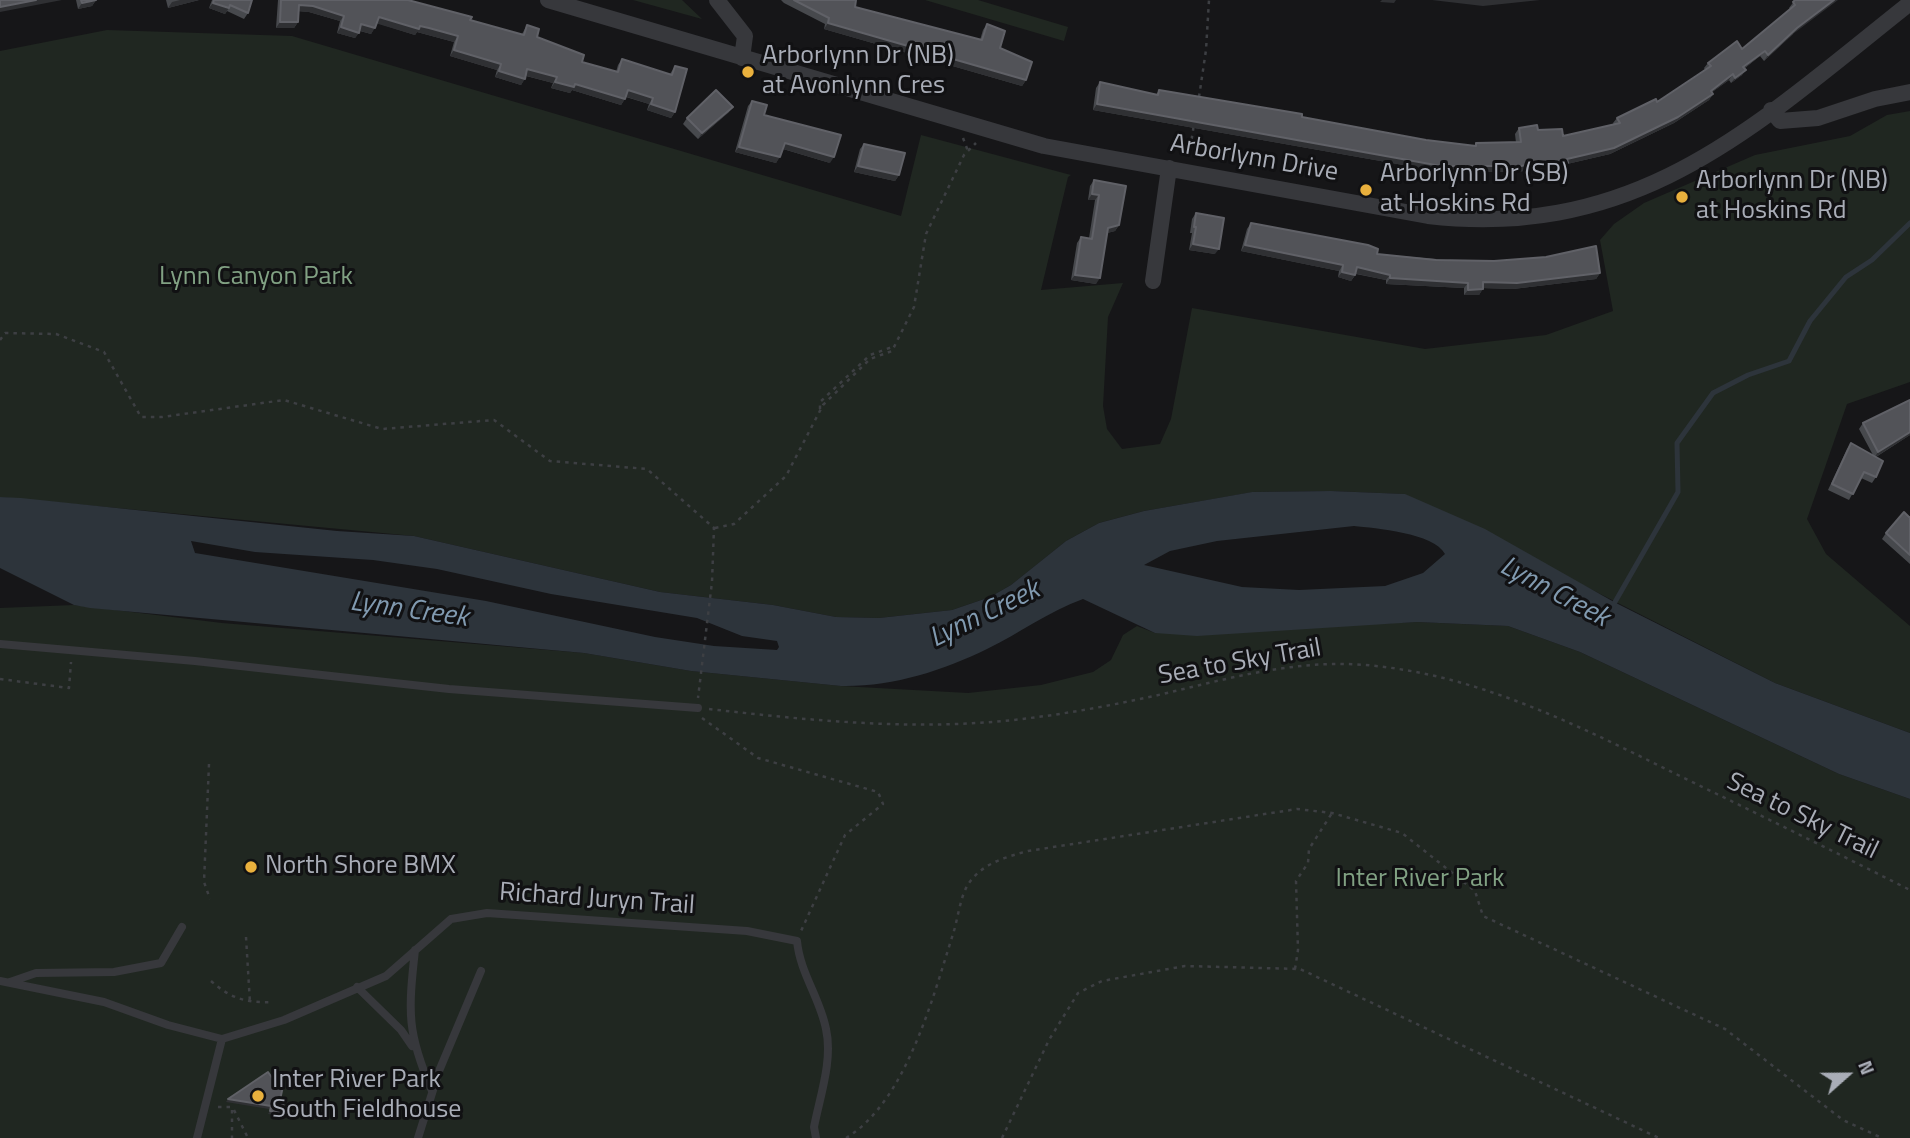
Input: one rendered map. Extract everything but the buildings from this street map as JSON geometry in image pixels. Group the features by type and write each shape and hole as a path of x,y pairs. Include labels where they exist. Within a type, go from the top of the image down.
{"street":[{"name":"Arborlynn Drive","path":"548,0 1044,146 1428,215 1486,220 1527,218 1589,206 1663,181 1718,149 1910,3"},
{"path":"717,0 745,36 746,45 741,58"},
{"path":"1772,110 1780,121 1799,121 1910,92"},
{"path":"1153,281 1169,169"}],"lane":[{"path":"0,644 195,661 449,689 698,708"},
{"name":"Richard Juryn Trail","path":"222,1039 284,1020 386,976 451,919 486,913 747,930 797,941"},
{"path":"3,982 36,973 114,972 161,962 182,927"},
{"path":"797,941 799,958 826,1027 829,1049 814,1127 816,1138"},
{"path":"414,1049 409,1007 415,950"},
{"path":"418,1138 432,1091 481,971"},
{"path":"3,982 104,1002 168,1025 222,1039 197,1138"},
{"path":"357,987 401,1030 414,1049 432,1091"}],"path":[{"path":"1198,104 1206,50 1209,0"},
{"path":"1186,172 1195,118"},
{"path":"714,528 734,524 786,476 820,412 870,359 892,351 914,307 926,234 968,151 987,130"},
{"path":"962,136 968,151"},
{"path":"0,340 5,333 57,334 104,352 141,417 162,417 285,400 382,429 494,420 550,461 647,469 714,528"},
{"path":"698,690 712,582 714,528"},
{"path":"0,679 69,688 71,652"},
{"name":"Sea to Sky Trail","path":"698,708 809,720 952,724 1030,718 1154,696 1239,676 1312,665 1362,664 1419,670 1531,705 1817,842 1910,890"},
{"path":"698,708 702,719 758,758 878,792 883,804 845,835 797,941"},
{"path":"209,764 204,882 210,899"},
{"path":"846,1138 879,1110 895,1083 920,1030 967,885 982,870 999,859 1028,850 1297,809 1332,813 1402,833 1475,891 1483,916 1725,1029 1777,1066 1843,1119 1882,1138"},
{"path":"1295,969 1298,939 1296,881 1308,863 1309,849 1332,813"},
{"path":"246,937 250,1003"},
{"path":"1002,1138 1049,1040 1078,993 1102,981 1185,966 1295,969 1394,1011 1659,1138"},
{"path":"211,981 227,995 250,1003 273,1002"},
{"path":"204,1108 232,1107"},
{"path":"232,1107 232,1138"},
{"path":"232,1107 248,1138"}],"green space":[{"path":"633,0 682,0 702,19"},
{"path":"925,0 978,0 1068,27 1064,41"},
{"name":"Lynn Canyon Park","path":"107,30 292,36 901,216 921,135 1071,175 1068,177 1041,290 1123,283 1108,317 1103,406 1107,429 1122,449 1160,444 1171,419 1192,308 1425,349 1546,335 1613,311 1600,240 1614,224 1644,203 1755,155 1850,136 1887,115 1910,111 1910,382 1847,404 1807,519 1826,554 1910,626 1910,733 1775,683 1404,494 1253,492 1144,511 1099,523 1066,541 1011,585 990,597 952,610 879,618 836,617 773,605 660,592 414,536 0,497 0,51"},
{"name":"Inter River Park","path":"74,605 222,623 584,653 691,671 841,686 968,693 1041,685 1093,672 1111,660 1123,635 1137,626 1155,633 1417,622 1508,626 1580,652 1839,774 1910,799 1910,1138 0,1138 0,608"}],"water":[{"name":"Lynn Creek","path":"1252,492 1405,494 1485,529 1614,602 1775,683 1910,733 1910,799 1839,774 1580,652 1508,626 1417,622 1197,636 1155,633 1083,599 987,649 934,671 898,681 841,686 691,671 584,653 90,608 74,605 0,568 0,497 21,498 337,531 414,536 660,592 773,605 836,617 879,618 952,610 990,597 1011,585 1066,541 1099,523 1144,511","holes":["1354,526 1417,536 1439,547 1445,554 1423,573 1385,586 1299,590 1242,587 1144,565 1170,551 1217,541","191,541 255,552 373,560 437,569 551,594 697,618 742,636 777,641 779,647 777,650 714,646 655,637 486,601 195,553"]}],"waterway":[{"name":"Lynn Creek","path":"1611,609 1678,492 1677,443 1713,393 1748,375 1789,361 1810,321 1846,277 1872,260 1910,223"}],"place":[{"name":"Arborlynn Dr (NB) at Avonlynn Cres","path":"748,72"},
{"name":"Arborlynn Dr (SB) at Hoskins Rd","path":"1366,190"},
{"name":"Arborlynn Dr (NB) at Hoskins Rd","path":"1682,197"},
{"name":"North Shore BMX","path":"251,867"},
{"name":"Inter River Park South Fieldhouse","path":"258,1096"}]}
